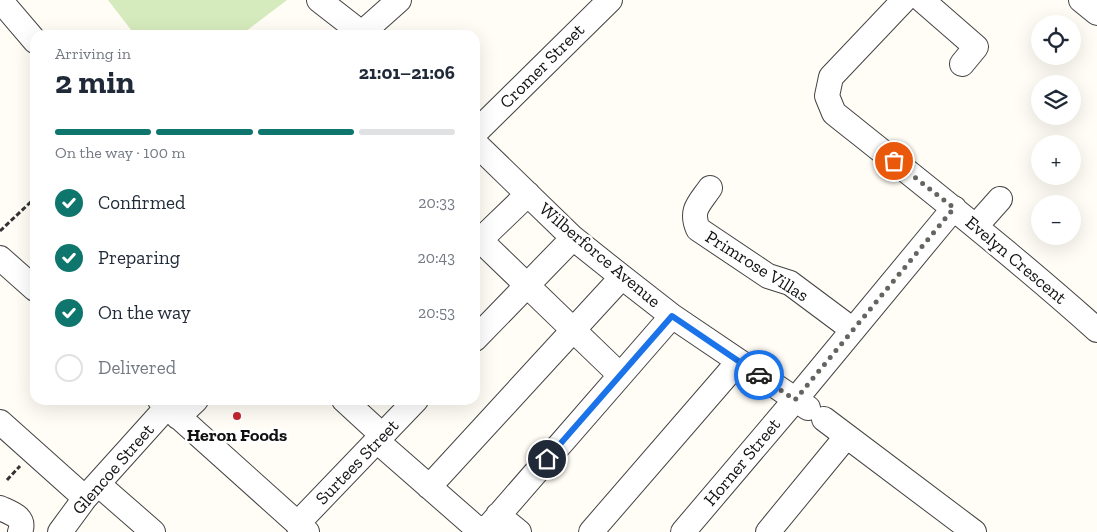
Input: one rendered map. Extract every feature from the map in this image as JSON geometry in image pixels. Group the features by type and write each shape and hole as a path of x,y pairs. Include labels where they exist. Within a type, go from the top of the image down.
{"street":[{"path":"0,0 30,35"},
{"path":"319,0 358,30"},
{"path":"367,30 399,0"},
{"name":"Cromer Street","path":"480,128 610,0"},
{"name":"Evelyn Crescent","path":"904,0 831,77 827,96 834,113 1044,282 1097,330"},
{"path":"922,0 976,47 962,64"},
{"path":"1081,0 1097,13"},
{"name":"Wilberforce Avenue","path":"480,148 573,238 672,316 809,409 974,532"},
{"name":"Primrose Villas","path":"710,188 695,210 694,220 698,229 768,276 790,283 853,330"},
{"path":"480,240 528,194"},
{"path":"976,226 1000,199"},
{"name":"Horner Street","path":"683,532 809,409 853,330 954,208"},
{"path":"480,334 573,238"},
{"path":"480,244 528,284 620,375"},
{"path":"0,258 30,285"},
{"path":"429,486 622,277"},
{"path":"488,526 672,316"},
{"path":"591,532 739,361"},
{"path":"349,405 379,438 429,486 488,526 519,532"},
{"name":"Surtees Street","path":"302,528 379,438 411,405"},
{"path":"168,408 302,528"},
{"name":"Glencoe Street","path":"61,532 92,491 168,408"},
{"path":"0,422 92,491 153,532"},
{"path":"768,532 846,437"},
{"path":"0,508 18,516 22,526 20,532"}],"path":[{"path":"0,231 30,203"}],"green space":[{"path":"108,0 287,0 248,30 131,30"}],"way so far":[{"path":"759,375 795,400 954,208 894,161"}],"place":[{"name":"Heron Foods","path":"237,416"}],"route":[{"path":"547,459 672,316 759,375"}]}
